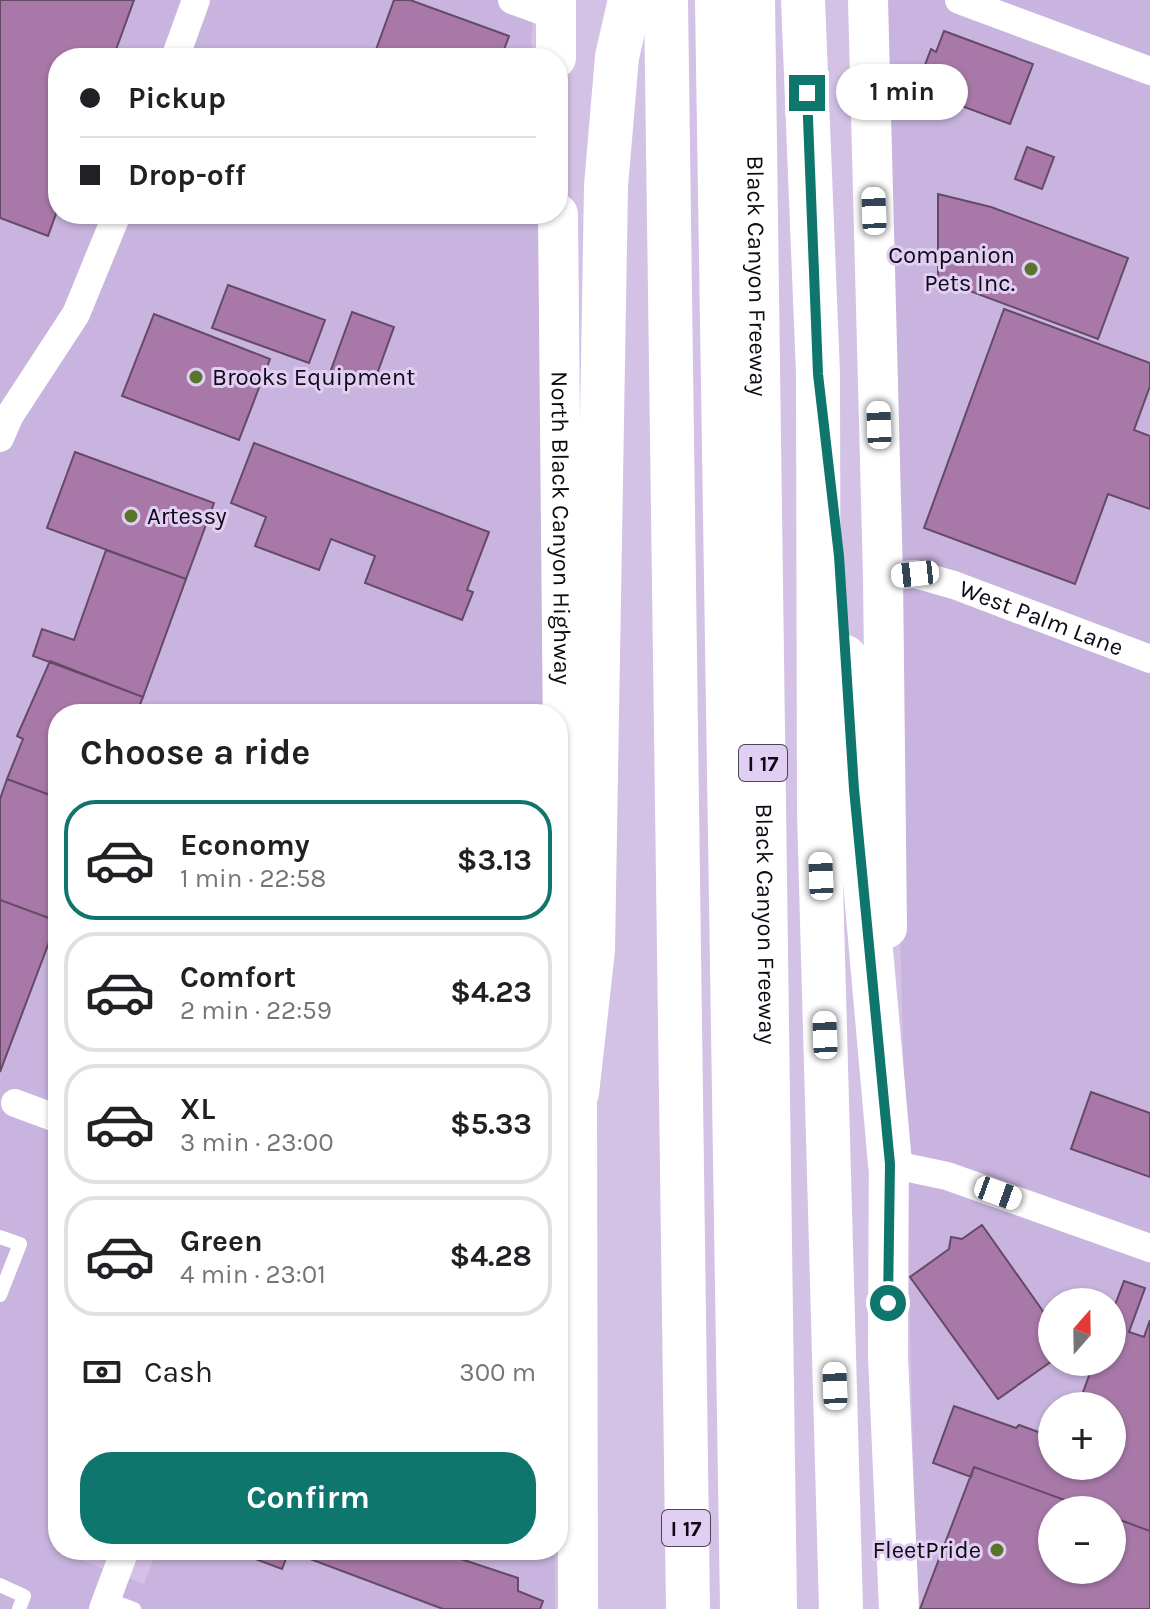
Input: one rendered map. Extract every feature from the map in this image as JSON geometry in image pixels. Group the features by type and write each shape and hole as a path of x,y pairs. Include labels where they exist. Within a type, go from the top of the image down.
{"highway":[{"path":"577,1093 593,950 606,186 617,57 630,0"},
{"name":"I 17","path":"666,0 683,1448 688,1609"},
{"path":"717,0 742,1609"},
{"name":"Black Canyon Freeway","path":"753,0 775,1609"},
{"path":"803,0 818,374 819,812 841,1609"},
{"path":"818,374 839,556 854,789 890,1164"},
{"path":"674,1609 683,1448"},
{"path":"776,1526 784,1609"}],"main road":[{"path":"868,0 883,577 890,1164 888,1356 899,1609"},
{"path":"556,8 556,48"},
{"name":"North Black Canyon Highway","path":"558,224 563,704"},
{"name":"North Black Canyon Highway","path":"568,986 577,1093 568,1271"},
{"name":"North Black Canyon Highway","path":"568,1361 578,1609"}],"street":[{"path":"179,48 196,0"},
{"path":"512,0 556,8"},
{"path":"959,0 1150,71"},
{"path":"0,438 10,415 76,314 113,224"},
{"name":"West Palm Lane","path":"883,577 915,574 954,585 1150,659"},
{"path":"15,1103 48,1115"},
{"path":"890,1164 947,1176 1150,1248"},
{"path":"105,1604 121,1560"}],"lane":[{"path":"0,1237 20,1244 0,1295"},
{"path":"0,1585 24,1596 19,1609"},
{"path":"105,1604 134,1609"}],"shaded area":[{"path":"0,0 536,0 532,48 48,48 48,224 543,224 547,704 48,704 48,1560 83,1560 144,1584 153,1560 555,1560 555,1609 0,1609"},
{"path":"884,0 1150,0 1150,1609 917,1609 898,844"}],"building":[{"path":"0,0 134,0 117,48 48,48 48,224 52,224 48,236 0,218"},
{"path":"394,0 410,0 509,36 505,48 377,48"},
{"path":"944,31 1033,64 1010,124 916,89 931,49 936,52"},
{"path":"1027,147 1054,157 1042,189 1015,179"},
{"name":"Companion Pets Inc.","path":"938,194 991,207 1128,258 1098,339 938,279"},
{"path":"228,285 325,320 309,363 212,328"},
{"path":"1004,309 1150,363 1150,386 1134,430 1150,436 1150,509 1108,494 1075,584 924,528"},
{"path":"352,312 394,327 373,385 331,370"},
{"name":"Brooks Equipment","path":"154,314 270,359 239,440 122,396"},
{"path":"254,443 489,532 467,590 473,592 462,620 365,583 375,556 331,539 319,570 255,546 266,517 231,503"},
{"name":"Artessy","path":"75,452 214,503 186,579 47,528"},
{"path":"106,550 186,579 143,697 33,656 42,629 74,640"},
{"path":"50,661 143,697 140,704 48,704 48,794 7,779 23,739 17,736"},
{"path":"7,779 48,794 48,918 0,900 0,799"},
{"path":"0,900 48,918 48,945 0,1072"},
{"path":"1091,1092 1150,1113 1150,1177 1071,1149"},
{"path":"982,1225 1038,1304 1038,1371 998,1399 910,1277 949,1249 951,1237 962,1239"},
{"path":"1124,1281 1145,1288 1129,1332 1144,1337 1150,1320 1150,1531 1126,1522 1126,1496 1054,1496 974,1467 971,1477 933,1463 954,1406 1016,1428 1019,1425 1038,1432 1038,1480 1126,1480 1126,1392 1083,1392 1089,1376 1126,1376 1126,1288 1121,1288"},
{"name":"FleetPride","path":"974,1467 1054,1496 1038,1496 1038,1584 1126,1584 1126,1522 1150,1531 1150,1609 920,1609"},
{"path":"258,1560 286,1560 282,1569"},
{"path":"313,1560 464,1560 518,1578 518,1591 543,1601 540,1609 443,1609"}],"place":[{"name":"Companion Pets Inc.","path":"1031,269"},
{"name":"Brooks Equipment","path":"196,377"},
{"name":"Artessy","path":"131,516"},
{"name":"FleetPride","path":"997,1550"}],"route":[{"path":"807,93 818,374 839,556 854,789 890,1164 888,1303"}]}
